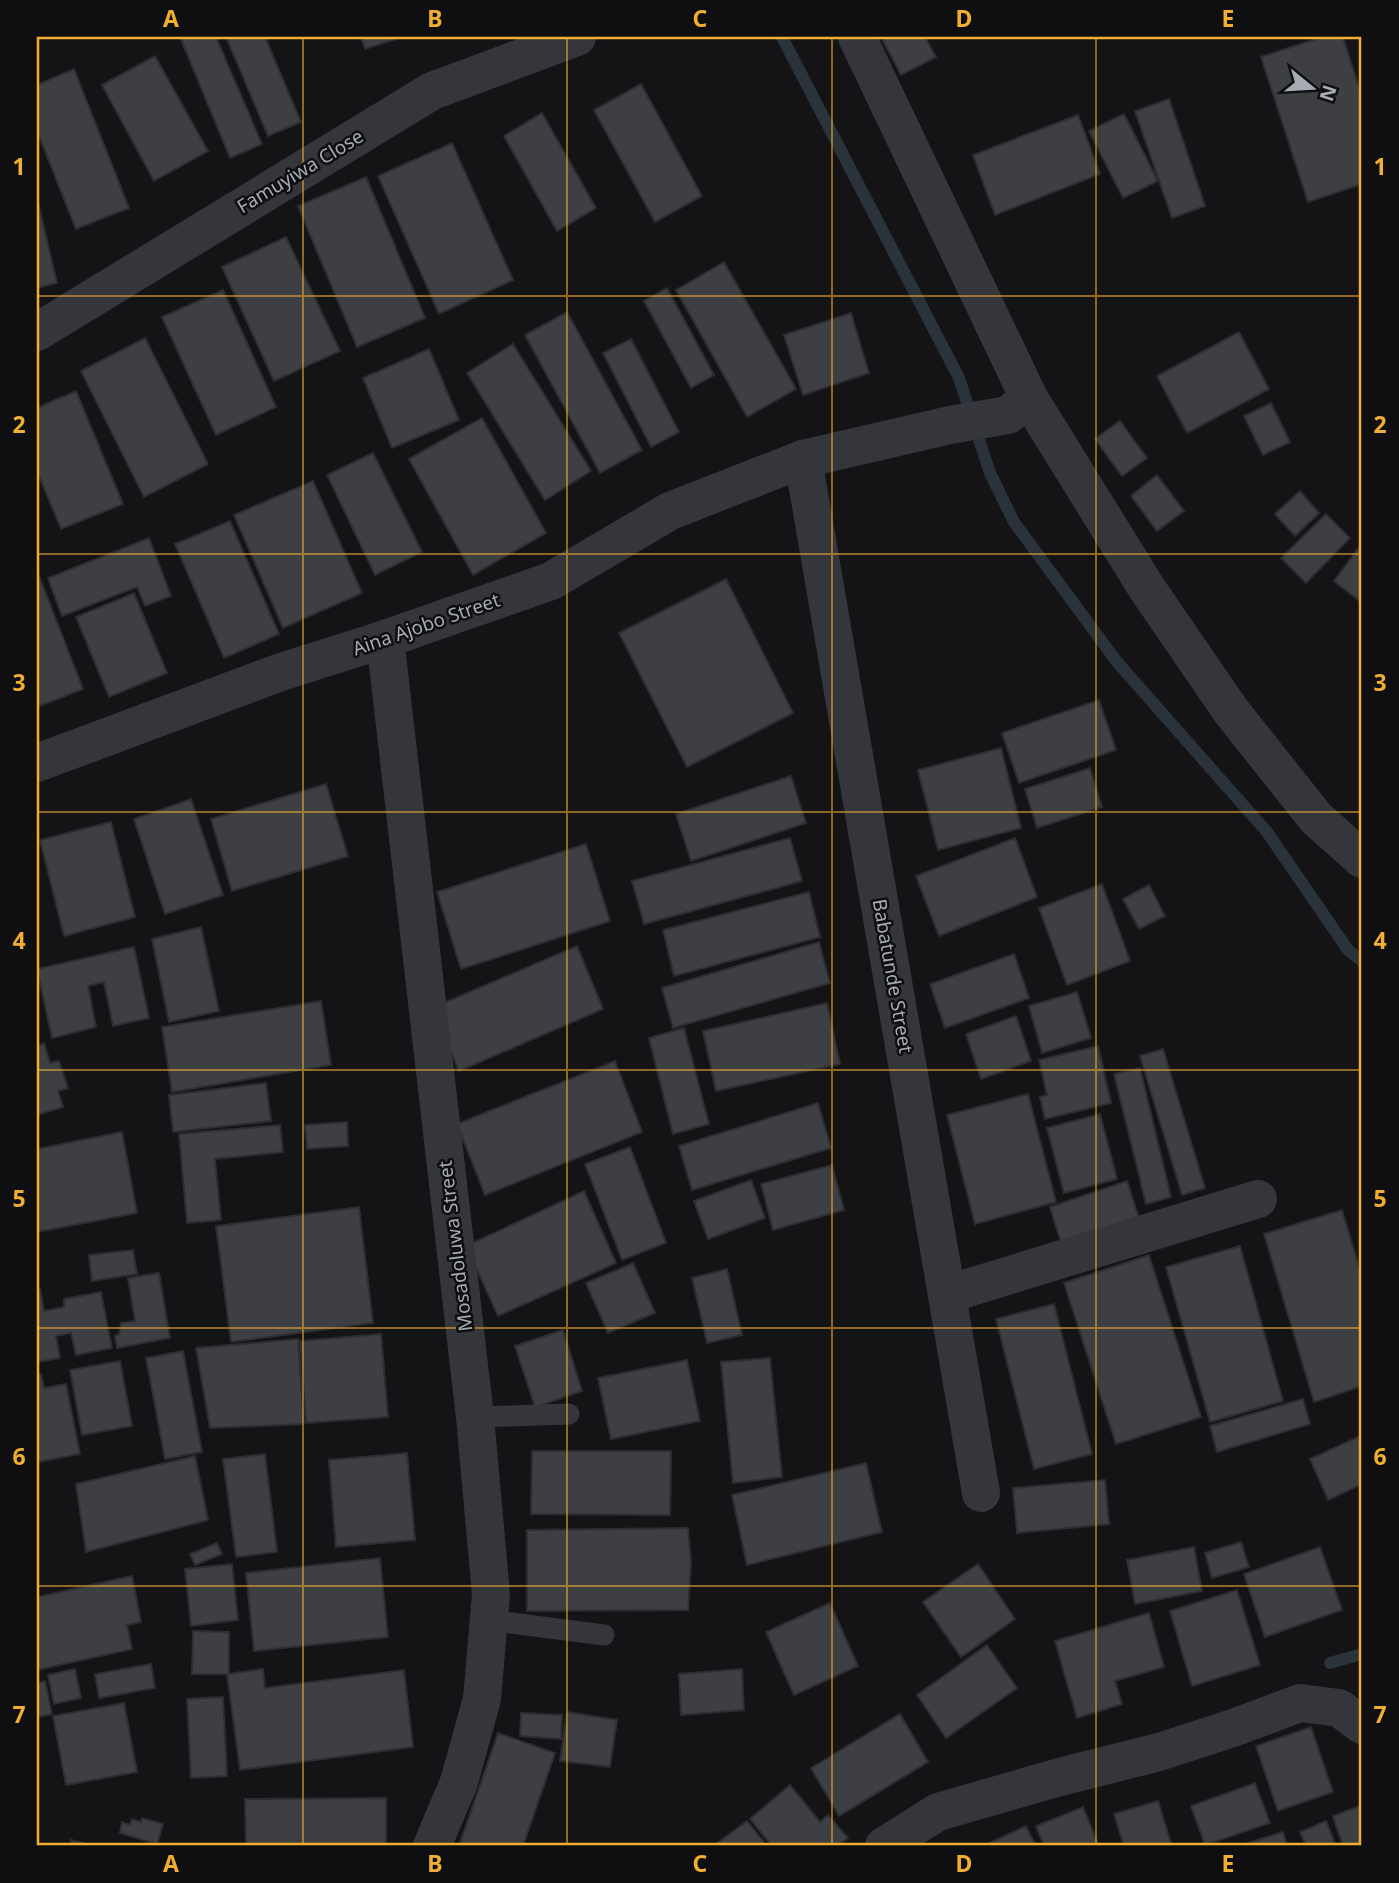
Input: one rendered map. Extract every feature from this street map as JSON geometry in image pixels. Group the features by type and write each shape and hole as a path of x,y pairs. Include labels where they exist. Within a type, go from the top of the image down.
{"street":[{"name":"Famuyiwa Close","path":"37,332 432,91 577,37"},
{"path":"865,53 1019,407 1231,711 1316,818 1362,859"},
{"name":"Aina Ajobo Street","path":"37,763 281,672 551,581 670,512 803,459 1019,407"},
{"name":"Babatunde Street","path":"803,459 981,1493"},
{"name":"Mosadoluwa Street","path":"385,639 475,1417 491,1594 482,1699 459,1782 432,1846"},
{"path":"948,1294 1258,1199"},
{"path":"884,1846 938,1812 1159,1752 1300,1703 1339,1708 1362,1725"}],"lane":[{"path":"475,1417 569,1414"},
{"path":"489,1617 503,1622 604,1635"}],"building":[{"path":"180,37 216,37 262,144 230,158"},
{"path":"226,37 265,37 301,122 268,136"},
{"path":"361,37 402,37 365,49"},
{"path":"881,37 925,37 936,57 901,75"},
{"path":"1322,37 1343,37 1362,97 1362,184 1308,202 1261,57"},
{"path":"155,56 208,151 154,181 102,85"},
{"path":"74,69 129,208 76,229 37,131 37,85"},
{"path":"641,84 702,196 655,222 594,110"},
{"path":"1169,99 1205,206 1172,218 1135,111"},
{"path":"542,113 596,208 557,231 504,136"},
{"path":"1124,114 1158,181 1123,198 1089,131"},
{"path":"1078,115 1100,174 995,215 973,155"},
{"path":"452,143 513,280 439,314 378,176"},
{"path":"366,177 425,318 357,347 298,206"},
{"path":"37,198 57,283 37,288"},
{"path":"286,237 340,351 274,381 222,267"},
{"path":"724,262 796,389 747,417 676,290"},
{"path":"667,288 714,375 691,388 644,301"},
{"path":"223,290 276,407 216,435 162,317"},
{"path":"567,312 642,450 600,473 525,335"},
{"path":"851,313 869,373 803,395 784,335"},
{"path":"1239,332 1269,389 1187,433 1157,376"},
{"path":"145,338 208,464 144,497 81,371"},
{"path":"631,339 679,432 651,447 603,353"},
{"path":"513,344 591,471 545,500 467,373"},
{"path":"429,349 459,420 392,448 363,378"},
{"path":"76,391 123,504 61,529 37,471 37,408"},
{"path":"1271,403 1290,442 1263,455 1244,416"},
{"path":"482,418 546,533 473,575 409,459"},
{"path":"1120,421 1147,458 1122,476 1095,439"},
{"path":"373,453 422,552 375,575 327,475"},
{"path":"1157,475 1184,511 1157,531 1131,496"},
{"path":"313,481 362,593 283,628 234,515"},
{"path":"1300,491 1319,513 1295,536 1275,514"},
{"path":"1326,514 1350,538 1306,583 1281,558"},
{"path":"230,521 279,634 224,658 175,544"},
{"path":"149,538 171,596 145,606 137,587 62,616 48,578"},
{"path":"1362,543 1362,603 1334,581"},
{"path":"39,576 83,689 37,707 37,577"},
{"path":"726,579 793,713 687,767 619,633"},
{"path":"134,593 167,673 109,697 76,617"},
{"path":"1099,700 1116,750 1019,783 1002,733"},
{"path":"1001,748 1021,828 938,850 918,770"},
{"path":"1090,768 1102,807 1037,828 1025,789"},
{"path":"791,776 806,823 691,861 676,814"},
{"path":"326,784 348,856 232,891 211,819"},
{"path":"191,799 223,895 165,914 134,819"},
{"path":"111,822 135,917 64,936 40,840"},
{"path":"790,838 802,881 644,924 632,881"},
{"path":"1015,838 1037,897 939,936 916,876"},
{"path":"586,844 610,921 461,969 437,892"},
{"path":"1102,884 1130,961 1067,985 1039,908"},
{"path":"1149,885 1165,916 1139,929 1123,899"},
{"path":"809,892 820,937 674,976 663,930"},
{"path":"201,927 219,1011 169,1022 152,939"},
{"path":"819,942 830,983 673,1028 662,988"},
{"path":"577,946 603,1009 459,1071 432,1008"},
{"path":"134,947 149,1018 113,1026 104,982 88,986 96,1027 52,1038 37,969"},
{"path":"1014,954 1029,998 945,1028 930,984"},
{"path":"1077,992 1091,1038 1042,1053 1029,1006"},
{"path":"321,1001 331,1065 172,1092 162,1027"},
{"path":"827,1003 840,1064 716,1091 703,1031"},
{"path":"1016,1016 1031,1061 981,1079 966,1034"},
{"path":"684,1028 709,1124 673,1134 649,1038"},
{"path":"44,1043 50,1063 59,1061 68,1088 58,1091 63,1107 37,1115 37,1046"},
{"path":"1098,1046 1111,1103 1045,1119 1040,1097 1047,1095 1039,1060"},
{"path":"1163,1049 1205,1188 1182,1195 1140,1056"},
{"path":"615,1061 642,1132 485,1195 457,1124"},
{"path":"1140,1068 1171,1197 1146,1204 1114,1074"},
{"path":"266,1083 271,1121 173,1132 169,1095"},
{"path":"1028,1094 1056,1202 975,1224 947,1115"},
{"path":"818,1103 831,1148 692,1190 679,1146"},
{"path":"1100,1114 1117,1179 1064,1193 1047,1128"},
{"path":"347,1122 348,1146 307,1149 305,1125"},
{"path":"280,1125 283,1152 215,1159 221,1220 187,1223 179,1134"},
{"path":"122,1132 137,1213 37,1232 37,1149"},
{"path":"630,1147 666,1243 622,1260 585,1164"},
{"path":"832,1165 844,1210 773,1230 761,1184"},
{"path":"751,1180 765,1218 708,1239 694,1201"},
{"path":"1127,1181 1141,1224 1063,1249 1050,1207"},
{"path":"584,1191 616,1263 498,1316 466,1246"},
{"path":"359,1207 373,1323 231,1342 216,1226"},
{"path":"1342,1210 1362,1277 1362,1386 1314,1402 1264,1234"},
{"path":"1240,1246 1283,1401 1210,1422 1166,1267"},
{"path":"133,1250 137,1274 92,1281 89,1255"},
{"path":"1149,1255 1201,1417 1116,1444 1064,1283"},
{"path":"633,1263 655,1313 608,1333 586,1283"},
{"path":"727,1269 742,1335 707,1343 692,1278"},
{"path":"159,1273 170,1338 117,1348 115,1336 119,1334 121,1323 135,1321 128,1278"},
{"path":"40,1289 44,1311 64,1307 64,1299 101,1292 112,1348 76,1355 71,1333 56,1336 60,1358 37,1362 37,1290"},
{"path":"1054,1304 1092,1454 1034,1469 996,1319"},
{"path":"563,1330 582,1391 535,1407 515,1346"},
{"path":"381,1334 388,1417 306,1423 300,1341"},
{"path":"298,1339 304,1424 210,1428 196,1348"},
{"path":"183,1351 202,1452 165,1459 146,1358"},
{"path":"770,1358 782,1477 733,1483 721,1362"},
{"path":"687,1360 700,1421 611,1439 598,1378"},
{"path":"120,1361 132,1426 82,1435 70,1370"},
{"path":"37,1374 41,1374 44,1388 66,1384 80,1454 37,1462"},
{"path":"1303,1399 1310,1424 1217,1452 1210,1426"},
{"path":"1360,1436 1362,1484 1328,1500 1310,1459"},
{"path":"532,1451 671,1451 670,1515 531,1514"},
{"path":"407,1453 415,1540 336,1547 329,1460"},
{"path":"265,1454 277,1552 236,1557 223,1459"},
{"path":"195,1456 208,1520 86,1552 76,1484"},
{"path":"866,1463 882,1532 747,1565 732,1495"},
{"path":"1105,1480 1109,1524 1017,1533 1013,1488"},
{"path":"688,1528 691,1562 688,1610 527,1611 527,1530"},
{"path":"1241,1542 1249,1567 1212,1578 1205,1553"},
{"path":"217,1543 222,1554 195,1565 190,1554"},
{"path":"1194,1547 1202,1591 1135,1604 1127,1560"},
{"path":"1320,1547 1342,1610 1265,1637 1244,1574"},
{"path":"380,1558 388,1637 254,1651 246,1573"},
{"path":"232,1564 238,1620 191,1626 185,1569"},
{"path":"978,1564 1015,1619 961,1657 923,1602"},
{"path":"132,1576 141,1622 127,1625 132,1649 37,1670 37,1597"},
{"path":"1237,1590 1260,1665 1192,1686 1170,1611"},
{"path":"830,1603 858,1666 794,1695 766,1632"},
{"path":"1149,1613 1164,1667 1115,1681 1122,1704 1077,1718 1055,1641"},
{"path":"193,1631 229,1632 229,1674 192,1674"},
{"path":"987,1645 1017,1688 946,1738 917,1695"},
{"path":"151,1664 155,1688 99,1698 95,1674"},
{"path":"75,1669 81,1698 54,1704 48,1675"},
{"path":"263,1669 265,1688 404,1670 413,1747 240,1770 227,1674"},
{"path":"742,1669 744,1710 681,1715 679,1674"},
{"path":"45,1681 52,1714 37,1717 37,1683"},
{"path":"223,1697 227,1776 191,1778 187,1699"},
{"path":"124,1703 137,1772 66,1785 53,1716"},
{"path":"567,1712 617,1720 610,1767 560,1761"},
{"path":"521,1713 562,1715 561,1739 520,1736"},
{"path":"900,1714 928,1762 839,1816 811,1768"},
{"path":"1311,1727 1333,1792 1278,1811 1256,1746"},
{"path":"498,1733 555,1753 523,1846 459,1846"},
{"path":"1255,1783 1270,1823 1205,1845 1191,1806"},
{"path":"790,1785 820,1822 828,1815 848,1838 838,1846 772,1846 750,1819"},
{"path":"386,1798 386,1846 246,1846 245,1799"},
{"path":"1158,1801 1172,1846 1124,1846 1114,1814"},
{"path":"1362,1805 1362,1846 1343,1846 1333,1816"},
{"path":"1083,1807 1099,1846 1044,1846 1036,1826"},
{"path":"142,1818 163,1824 157,1844 120,1833 122,1822 130,1825 132,1819 141,1822"},
{"path":"747,1821 767,1846 713,1846"},
{"path":"1326,1821 1336,1846 1306,1846 1300,1832"},
{"path":"1026,1826 1036,1846 983,1846"},
{"path":"1283,1832 1287,1846 1238,1846"},
{"path":"71,1840 96,1846 70,1846"}],"waterway":[{"path":"782,37 959,378 990,473 1014,522 1117,662 1267,832 1348,950 1362,961"},
{"path":"1330,1663 1362,1654"}]}
